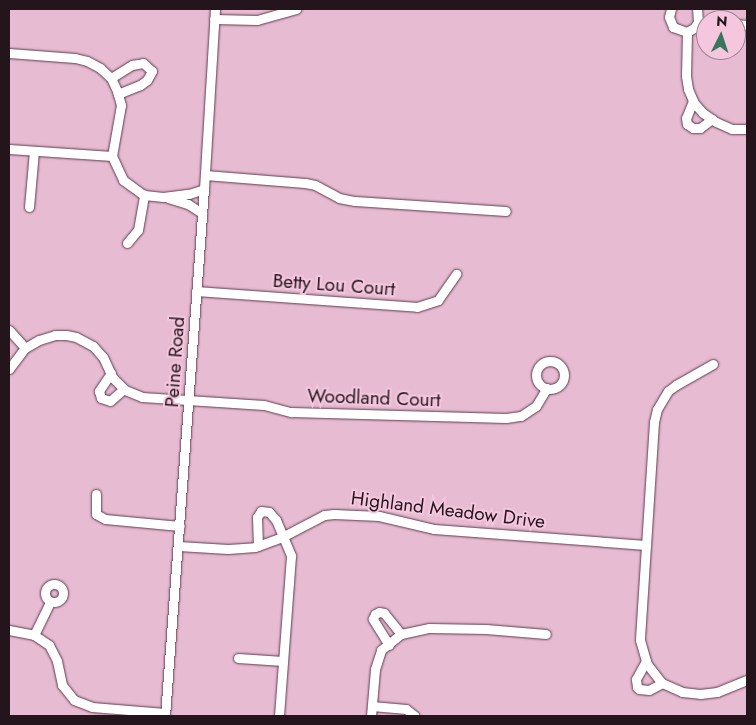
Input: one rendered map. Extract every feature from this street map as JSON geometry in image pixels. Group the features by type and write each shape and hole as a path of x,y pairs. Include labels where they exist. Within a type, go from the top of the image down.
{"street":[{"name":"Peine Road","path":"165,715 189,401 215,9"},
{"path":"214,19 257,20 296,9"},
{"path":"672,9 669,17 672,27 687,32 696,26"},
{"path":"687,32 686,76 688,89 694,101 702,113 712,119 732,128 747,130"},
{"path":"9,53 87,61 111,78 121,105 112,156 123,180 144,195 163,197 188,204 202,213"},
{"path":"111,78 127,68 143,63 152,71 147,80 140,85 118,94"},
{"path":"694,101 686,118 687,124 693,128 700,128 712,119"},
{"path":"9,149 112,156"},
{"path":"29,207 34,151"},
{"path":"205,175 305,183 340,198 355,202 506,211"},
{"path":"163,197 189,194 204,189"},
{"path":"127,243 138,230 144,195"},
{"name":"Betty Lou Court","path":"196,291 417,307 438,300 456,274"},
{"path":"9,330 25,348"},
{"path":"9,369 25,348 39,340 55,335 76,337 99,351 111,373 124,389 110,401 101,398 99,391 111,373"},
{"path":"713,364 672,388 658,409 654,422 640,640 646,661 662,683 682,692 700,694 717,692 747,680"},
{"name":"Woodland Court","path":"124,389 142,397 264,405 291,412 506,418 521,416 536,406 547,388"},
{"path":"96,494 96,514 105,519 180,526"},
{"path":"258,546 257,517 261,511 269,512 276,520 291,556 279,716"},
{"name":"Highland Meadow Drive","path":"178,546 228,549 258,546 282,537 307,522 324,515 334,514 379,516 434,529 645,545"},
{"path":"34,635 50,602"},
{"path":"389,644 373,619 375,614 379,612 384,613 401,634"},
{"path":"371,716 375,668 381,650 401,634 429,628 486,629 546,634"},
{"path":"9,630 34,635 49,646 57,660 62,685 74,700 92,707 165,715"},
{"path":"238,658 283,661"},
{"path":"646,661 636,678 637,687 649,690 662,683"},
{"path":"372,706 406,710 415,716"}]}
